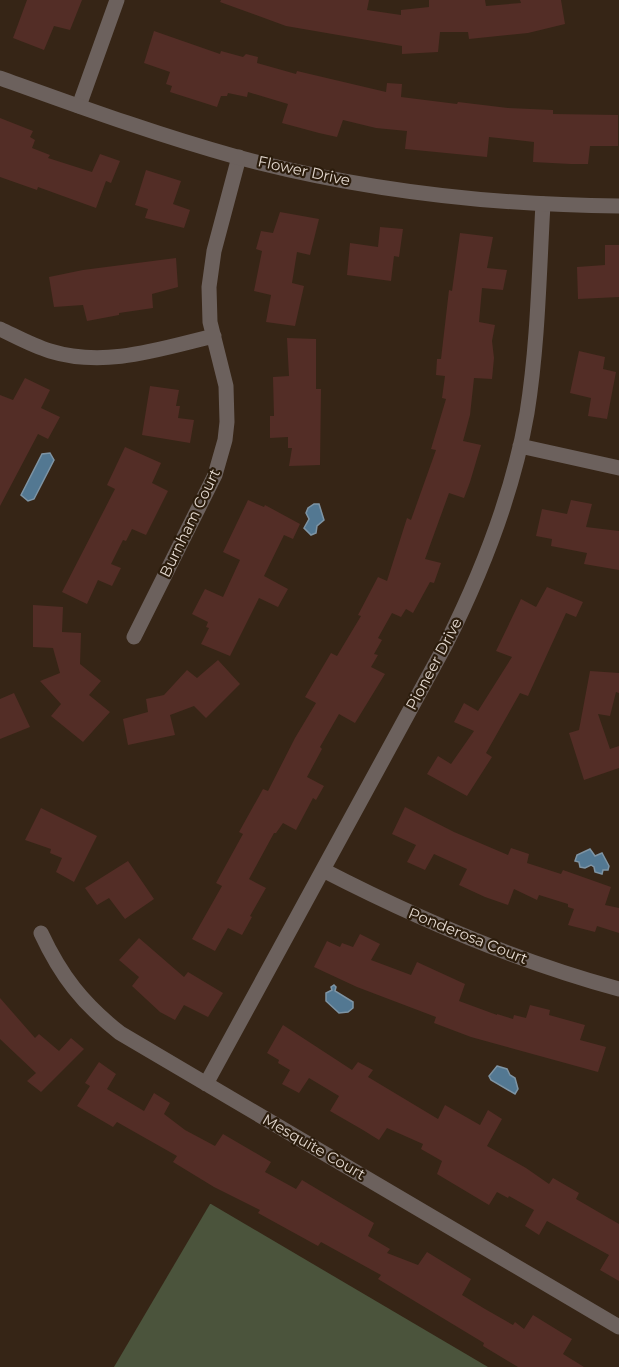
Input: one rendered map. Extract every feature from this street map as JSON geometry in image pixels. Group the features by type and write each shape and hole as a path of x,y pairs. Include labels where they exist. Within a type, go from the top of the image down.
{"street":[{"path":"80,106 117,0"},
{"name":"Flower Drive","path":"0,78 187,142 239,157 342,180 473,199 619,206"},
{"name":"Burnham Court","path":"134,637 215,475 220,458 227,422 227,404 224,377 213,336 209,305 210,269 239,157"},
{"name":"Pioneer Drive","path":"206,1084 464,609 490,549 506,500 527,411 535,347 543,204"},
{"path":"0,329 44,350 107,359 140,354 213,336"},
{"path":"520,446 619,468"},
{"name":"Ponderosa Court","path":"323,870 451,931 516,957 619,989"},
{"name":"Mesquite Court","path":"41,933 66,980 96,1014 120,1033 619,1327"}],"green space":[{"path":"211,1204 488,1367 114,1367"}],"water":[{"path":"50,453 54,460 34,499 28,501 21,495 42,454"},
{"path":"319,504 324,520 317,526 316,533 311,535 304,528 309,519 306,513 308,508"},
{"path":"590,849 595,856 602,853 609,866 608,870 603,870 602,874 595,872 591,865 585,868 580,867 579,862 575,861 577,855"},
{"path":"334,985 335,991 353,1002 353,1008 348,1012 339,1013 326,1001 326,993 332,990 331,987"},
{"path":"497,1066 507,1069 515,1078 518,1089 515,1094 491,1080 489,1076"}],"building":[{"path":"27,0 82,0 70,30 54,26 44,50 13,38"},
{"path":"221,0 369,0 367,10 401,15 401,10 429,7 429,0 485,0 486,6 521,3 520,0 561,0 565,24 528,33 469,39 468,32 440,32 438,52 402,54 402,46 286,26 220,2"},
{"path":"154,31 220,54 221,51 243,57 246,54 258,57 257,63 296,74 297,71 386,92 387,83 402,84 401,97 457,104 458,102 553,110 553,114 618,115 618,146 590,146 588,164 571,164 533,162 534,142 489,137 487,157 405,149 407,131 376,128 343,120 337,137 319,133 282,123 288,104 248,92 247,97 228,93 227,96 221,96 217,107 170,92 172,86 166,84 170,72 144,63"},
{"path":"0,118 33,131 30,137 35,140 32,148 50,155 48,158 92,172 100,154 120,161 111,183 106,181 96,208 38,187 37,190 0,177"},
{"path":"146,170 181,181 173,204 190,210 184,228 145,218 148,209 135,205"},
{"path":"280,212 319,219 310,255 297,252 292,283 304,286 295,326 266,322 271,295 254,291 262,251 256,249 261,231 273,233"},
{"path":"380,227 403,229 399,257 394,256 391,281 347,275 350,243 378,247"},
{"path":"460,233 493,237 487,268 507,270 503,290 482,288 479,322 495,325 492,341 494,358 492,379 474,378 470,415 463,441 481,445 470,482 464,498 449,493 425,559 441,563 434,583 430,582 413,613 406,609 401,617 392,613 378,638 382,640 374,654 378,655 371,667 385,674 355,723 339,714 320,747 322,749 307,777 324,786 316,800 313,798 296,830 283,823 274,833 249,879 266,888 250,916 252,917 242,935 228,928 215,951 192,939 222,886 216,883 243,834 239,832 263,789 268,791 316,703 305,697 331,653 337,656 361,616 358,615 378,577 387,581 407,518 411,520 436,450 431,449 446,399 442,398 445,376 436,375 437,359 441,359 449,290 452,291"},
{"path":"605,245 619,245 619,297 578,299 577,267 605,265"},
{"path":"176,258 178,287 152,294 153,308 87,321 83,305 54,307 49,277 83,270"},
{"path":"287,338 316,339 316,389 321,389 320,465 289,466 292,448 288,448 288,437 270,438 270,416 274,416 273,377 289,376"},
{"path":"579,351 605,357 603,369 616,372 607,419 588,416 591,398 570,393"},
{"path":"25,378 50,390 41,408 60,417 48,439 38,434 0,506 0,395 13,400"},
{"path":"150,386 179,390 176,406 180,406 178,418 194,420 190,443 142,435"},
{"path":"125,447 161,463 152,483 168,491 146,535 132,529 126,541 123,540 111,564 121,568 112,586 98,580 87,604 62,592 115,489 107,485"},
{"path":"248,500 264,507 265,505 300,524 293,539 284,535 264,576 288,589 278,607 259,598 230,656 201,644 209,628 206,627 208,622 192,614 205,589 223,597 240,560 223,552"},
{"path":"571,500 592,504 586,527 619,531 619,570 584,564 587,553 551,546 552,539 536,536 542,509 567,514"},
{"path":"547,587 583,602 576,617 566,613 528,696 520,693 486,753 492,757 467,796 427,774 438,756 451,764 474,731 454,722 464,703 478,711 512,657 496,651 521,599 536,607"},
{"path":"33,605 63,607 62,632 81,633 80,664 101,681 89,695 110,712 83,742 51,716 61,704 40,681 60,673 53,648 33,647"},
{"path":"218,660 240,684 206,718 194,706 170,715 175,735 128,745 123,719 148,712 146,699 164,695 187,670 197,678"},
{"path":"590,671 619,673 619,693 616,692 610,716 598,714 610,749 619,746 619,768 584,780 569,733 579,730"},
{"path":"14,693 30,727 0,739 0,699"},
{"path":"405,807 454,832 508,855 511,848 529,854 527,863 561,874 563,870 611,887 605,905 619,908 619,933 597,926 595,932 568,925 574,909 568,907 568,904 539,895 537,900 514,889 508,905 485,897 459,885 467,869 434,854 425,870 407,862 416,845 392,834"},
{"path":"41,808 97,836 74,882 56,872 62,858 50,853 51,849 25,840"},
{"path":"128,861 154,899 125,919 109,898 97,905 85,888"},
{"path":"360,934 380,944 371,960 411,975 417,962 465,984 459,1001 513,1019 514,1015 526,1018 530,1005 550,1010 549,1015 585,1025 580,1040 606,1047 598,1072 471,1037 434,1023 436,1017 357,987 314,967 327,941 340,947 342,943 353,947"},
{"path":"139,938 184,977 188,972 223,993 208,1017 184,1005 175,1020 160,1012 132,986 139,977 119,960"},
{"path":"0,998 35,1038 39,1034 59,1051 71,1038 84,1049 41,1092 27,1081 36,1073 0,1039"},
{"path":"283,1025 352,1070 358,1062 373,1070 368,1077 438,1119 445,1105 480,1125 488,1110 502,1119 487,1146 549,1184 553,1178 579,1193 576,1199 619,1224 619,1281 600,1270 609,1255 547,1221 539,1235 525,1226 534,1210 497,1192 489,1205 437,1174 442,1161 421,1149 423,1144 387,1128 379,1140 330,1111 339,1096 309,1078 299,1093 282,1084 290,1070 267,1053"},
{"path":"99,1062 116,1074 107,1089 144,1111 154,1093 170,1103 164,1114 185,1130 215,1146 223,1134 271,1162 265,1172 296,1189 302,1180 374,1223 368,1236 390,1249 387,1253 418,1265 427,1252 471,1279 462,1295 485,1309 513,1325 515,1322 524,1329 533,1315 572,1339 563,1354 584,1367 518,1367 483,1346 484,1343 378,1279 381,1275 321,1242 318,1246 258,1213 260,1210 214,1187 173,1162 177,1156 117,1122 113,1127 77,1106 90,1086 85,1083"}]}
